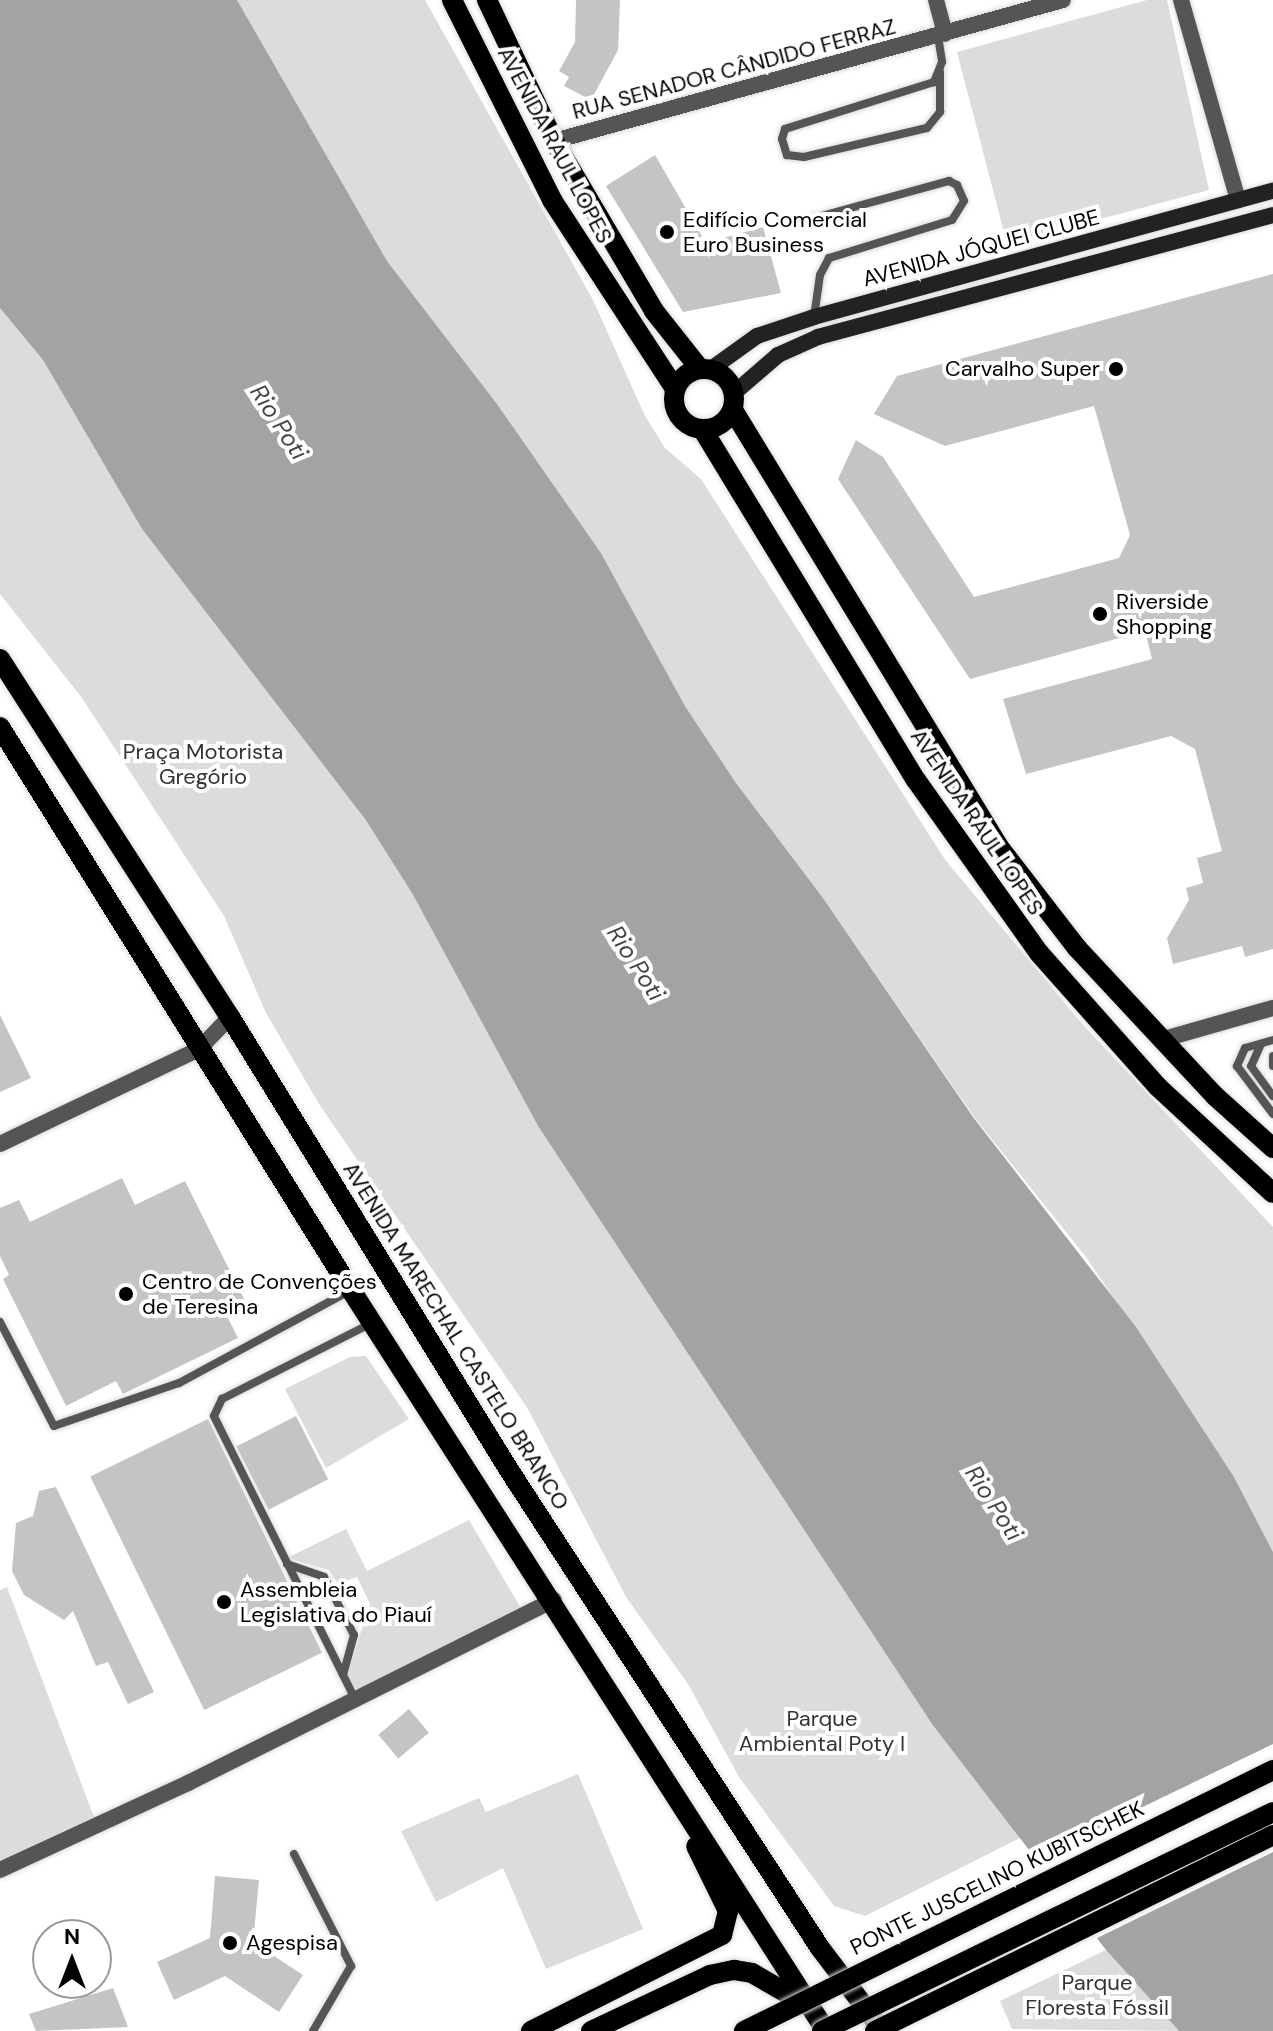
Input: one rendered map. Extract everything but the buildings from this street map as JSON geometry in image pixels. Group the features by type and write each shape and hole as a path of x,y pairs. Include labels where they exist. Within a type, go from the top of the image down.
{"main road":[{"name":"AVENIDA RAUL LOPES","path":"452,0 552,200 675,389"},
{"name":"AVENIDA RAUL LOPES","path":"487,0 554,141 654,311 706,369"},
{"name":"AVENIDA JÓQUEI CLUBE","path":"706,369 757,336 814,317 1273,191"},
{"name":"AVENIDA JÓQUEI CLUBE","path":"733,402 778,355 818,337 1273,215"},
{"path":"706,369 726,378 733,402 726,421 703,430 678,417 675,389 680,379 706,369"},
{"name":"AVENIDA RAUL LOPES","path":"733,402 999,847 1077,948 1273,1148"},
{"name":"AVENIDA RAUL LOPES","path":"703,430 916,780 1039,953 1158,1087 1273,1193"},
{"name":"AVENIDA MARECHAL CASTELO BRANCO","path":"0,659 230,1017 489,1439 820,1948 883,2031"},
{"path":"1,730 372,1323 554,1600 815,2009 824,2031 1273,1812"},
{"path":"459,1458 489,1439"},
{"path":"481,1490 509,1470"},
{"name":"PONTE JUSCELINO KUBITSCHEK","path":"744,2031 1273,1770"},
{"path":"531,2031 710,1945 727,1929 729,1919 675,1794"},
{"path":"875,2031 1273,1835"},
{"path":"663,1968 673,1993"},
{"path":"591,2031 673,1993 734,1970 752,1973 815,2009"}],"street":[{"path":"936,0 941,35"},
{"name":"RUA SENADOR CÂNDIDO FERRAZ","path":"554,141 1063,0"},
{"path":"1181,0 1238,200"},
{"path":"1164,1039 1273,1008"},
{"path":"0,1144 199,1049 230,1017"},
{"path":"0,1870 554,1600"}],"lane":[{"path":"940,72 924,87 785,129 782,139 787,155 804,157 927,128 940,112 941,35"},
{"path":"796,223 949,181 957,185 964,201 952,220 829,258 823,266 814,317"},
{"path":"1273,1040 1245,1048 1237,1066 1273,1114"},
{"path":"1261,1044 1251,1066 1273,1096"},
{"path":"1273,1056 1273,1066"},
{"path":"0,1322 53,1426 179,1383 351,1290"},
{"path":"355,1699 217,1426 217,1406 372,1323"},
{"path":"287,1564 324,1577 354,1635 343,1676"},
{"path":"294,1854 351,1966 313,2031"}],"green space":[{"path":"237,0 425,0 593,300 645,416 665,448 701,479 946,861 1084,1026 1273,1227 1273,1552 1234,1477 1086,1257 974,1117 823,898 736,783 685,706 601,553 497,404 387,261"},
{"path":"1147,0 1167,0 1209,190 1007,244 957,52"},
{"name":"Parque Ambiental Poty I","path":"0,308 43,360 142,529 365,819 412,893 538,1126 932,1724 1022,1837 865,1916 834,1906 739,1777 688,1684 626,1597 528,1409 319,1104 266,1013 224,916 82,698 0,594"},
{"path":"366,1356 409,1419 326,1468 285,1389 350,1357"},
{"path":"469,1520 521,1608 355,1691 347,1676 370,1604 357,1577 338,1584 329,1570 287,1558 346,1529 367,1571"},
{"path":"7,1587 94,1817 0,1861 0,1590"},
{"path":"578,1774 643,1929 546,1969 503,1868 436,1902 401,1831 479,1798 486,1812"},
{"name":"Parque Floresta Fóssil","path":"1106,1950 1179,2031 1012,2029 1000,2001"}],"water":[{"name":"Rio Poti","path":"0,0 237,0 387,261 497,404 601,553 685,706 736,783 823,898 973,1117 1136,1327 1234,1477 1273,1552 1273,2031 1179,2031 1106,1950 932,1724 538,1126 412,893 365,819 142,529 43,360 0,308"}],"pier":[{"path":"1273,1744 1273,1852 1093,1940 1033,1860"}],"place":[{"name":"Edifício Comercial Euro Business","path":"667,232"},
{"name":"Carvalho Super","path":"1116,369"},
{"name":"Riverside Shopping","path":"1100,614"},
{"name":"Centro de Convenções de Teresina","path":"126,1294"},
{"name":"Assembleia Legislativa do Piauí","path":"224,1602"},
{"name":"Agespisa","path":"230,1943"}],"park label":[{"name":"Praça Motorista Gregório","path":"203,764"}]}
